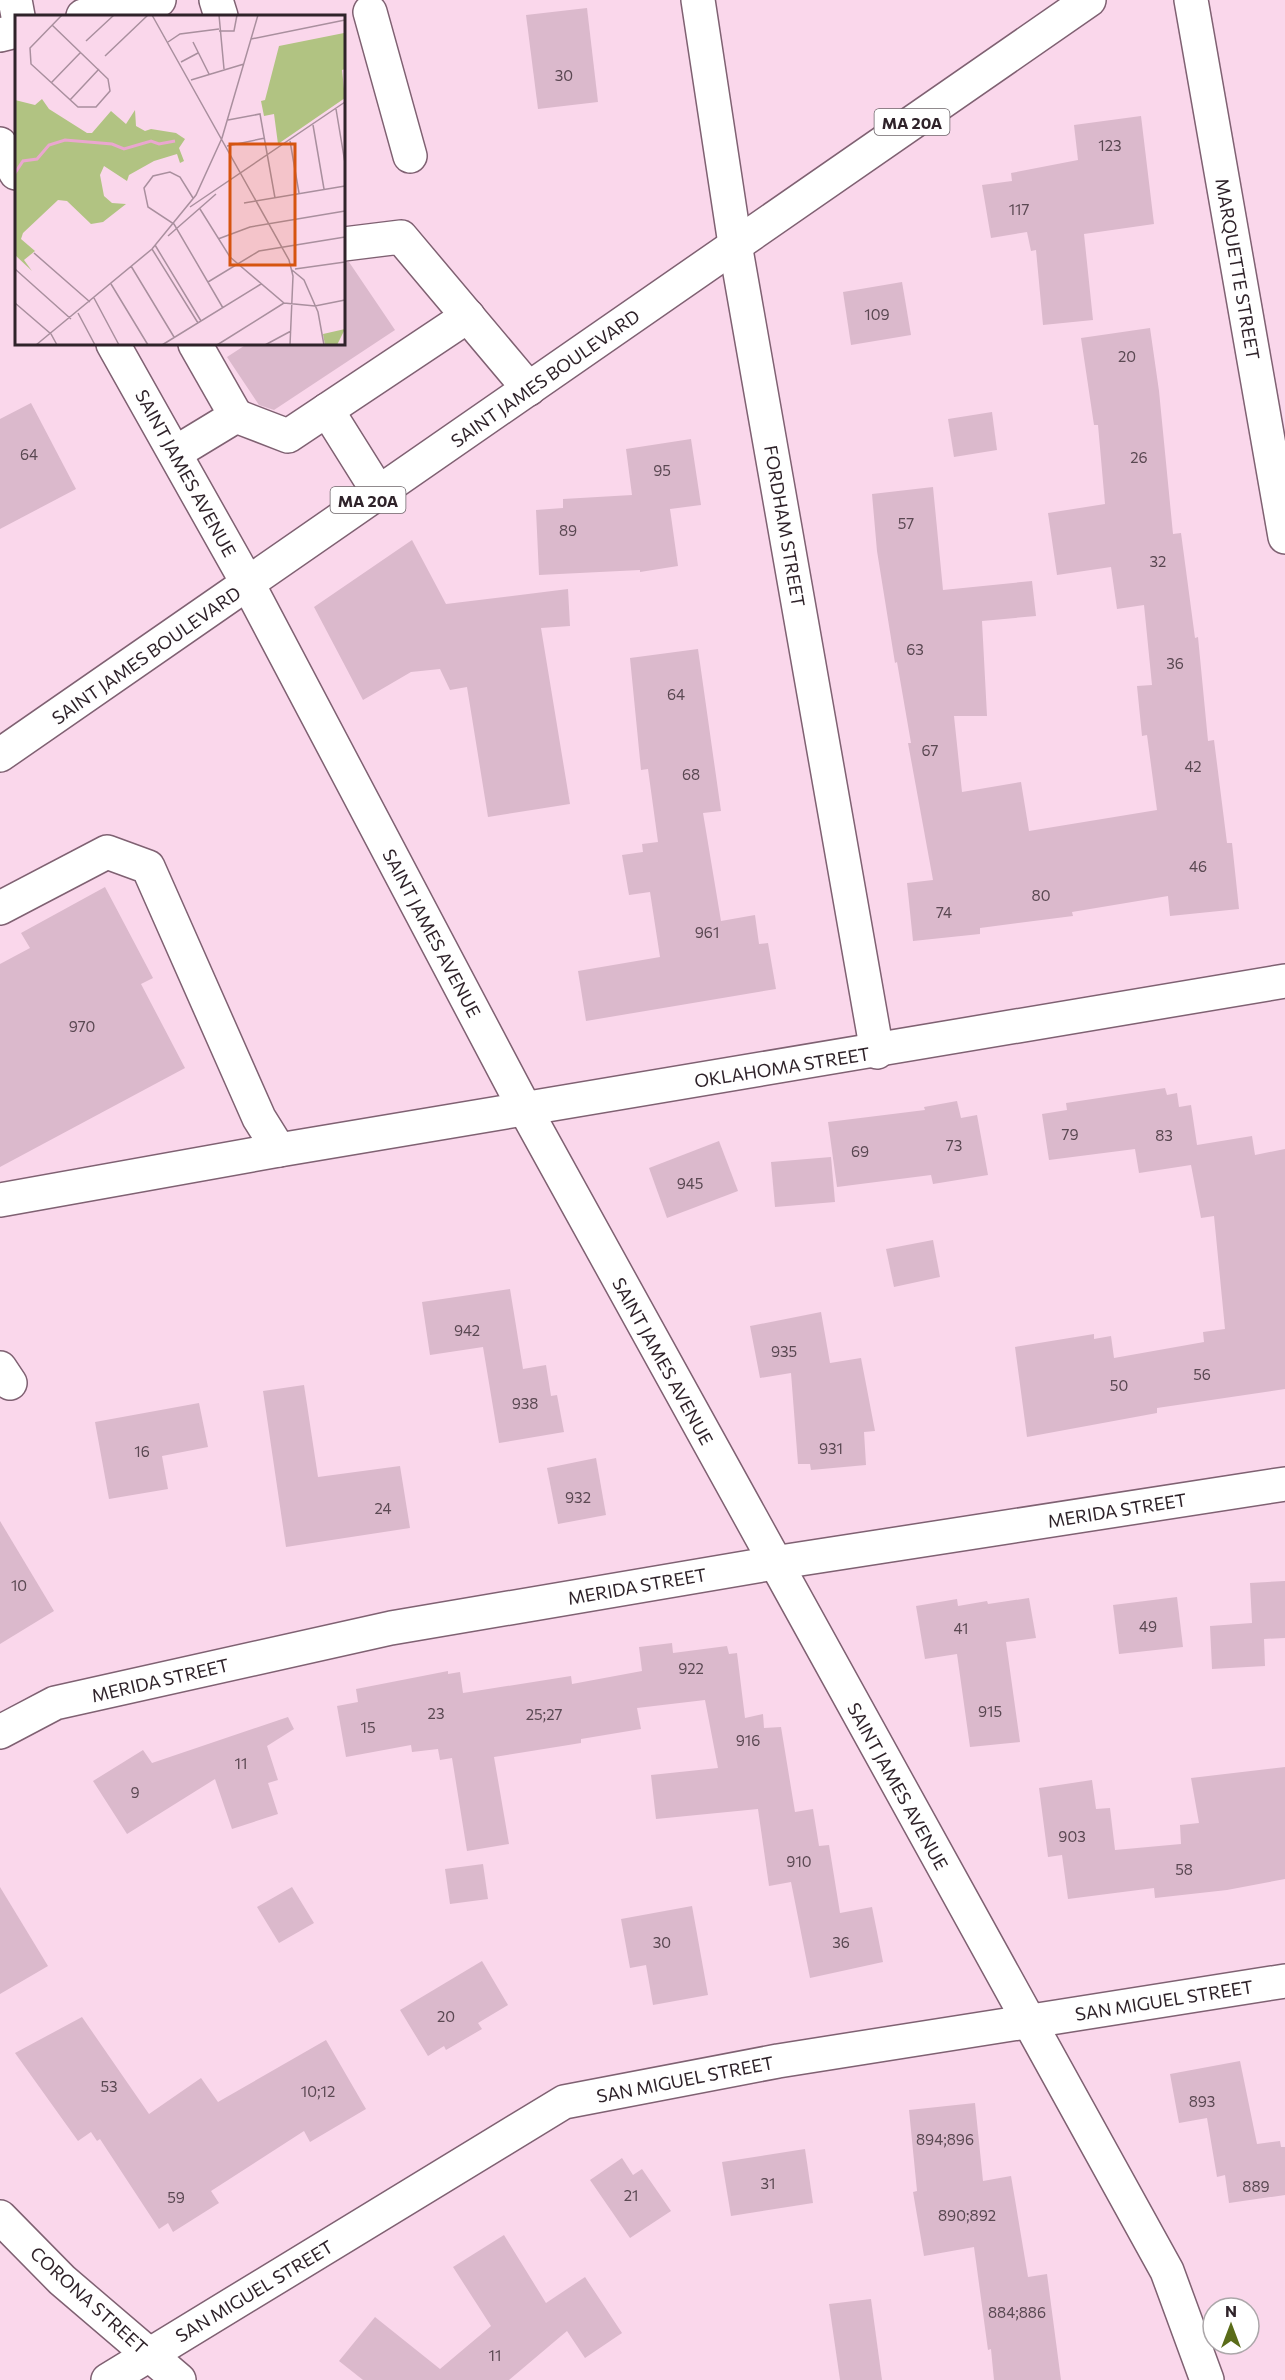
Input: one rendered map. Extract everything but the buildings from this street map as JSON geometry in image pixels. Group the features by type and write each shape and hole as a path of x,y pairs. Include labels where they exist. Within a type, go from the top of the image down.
{"street":[{"path":"15,0 18,15"},
{"path":"91,10 159,0"},
{"path":"216,0 221,15"},
{"name":"FORDHAM STREET","path":"698,0 735,244 877,1052"},
{"name":"SAINT JAMES BOULEVARD","path":"0,755 1089,0"},
{"name":"MARQUETTE STREET","path":"1191,0 1285,537"},
{"path":"360,10 410,156"},
{"path":"0,35 15,31"},
{"path":"345,244 401,237 529,388"},
{"path":"196,345 236,416 288,436 468,316"},
{"name":"SAINT JAMES AVENUE","path":"113,345 248,584 525,1109 1167,2271 1207,2380"},
{"path":"327,410 379,493"},
{"path":"175,453 236,416"},
{"path":"0,908 106,852 148,867 259,1118 279,1150"},
{"name":"OKLAHOMA STREET","path":"0,1200 279,1150 877,1052 1285,981"},
{"name":"MERIDA STREET","path":"0,1732 55,1703 391,1628 774,1563 1285,1484"},
{"name":"SAN MIGUEL STREET","path":"108,2380 564,2102 778,2061 1285,1981"},
{"name":"CORONA STREET","path":"0,2217 62,2280 179,2380"}]}
